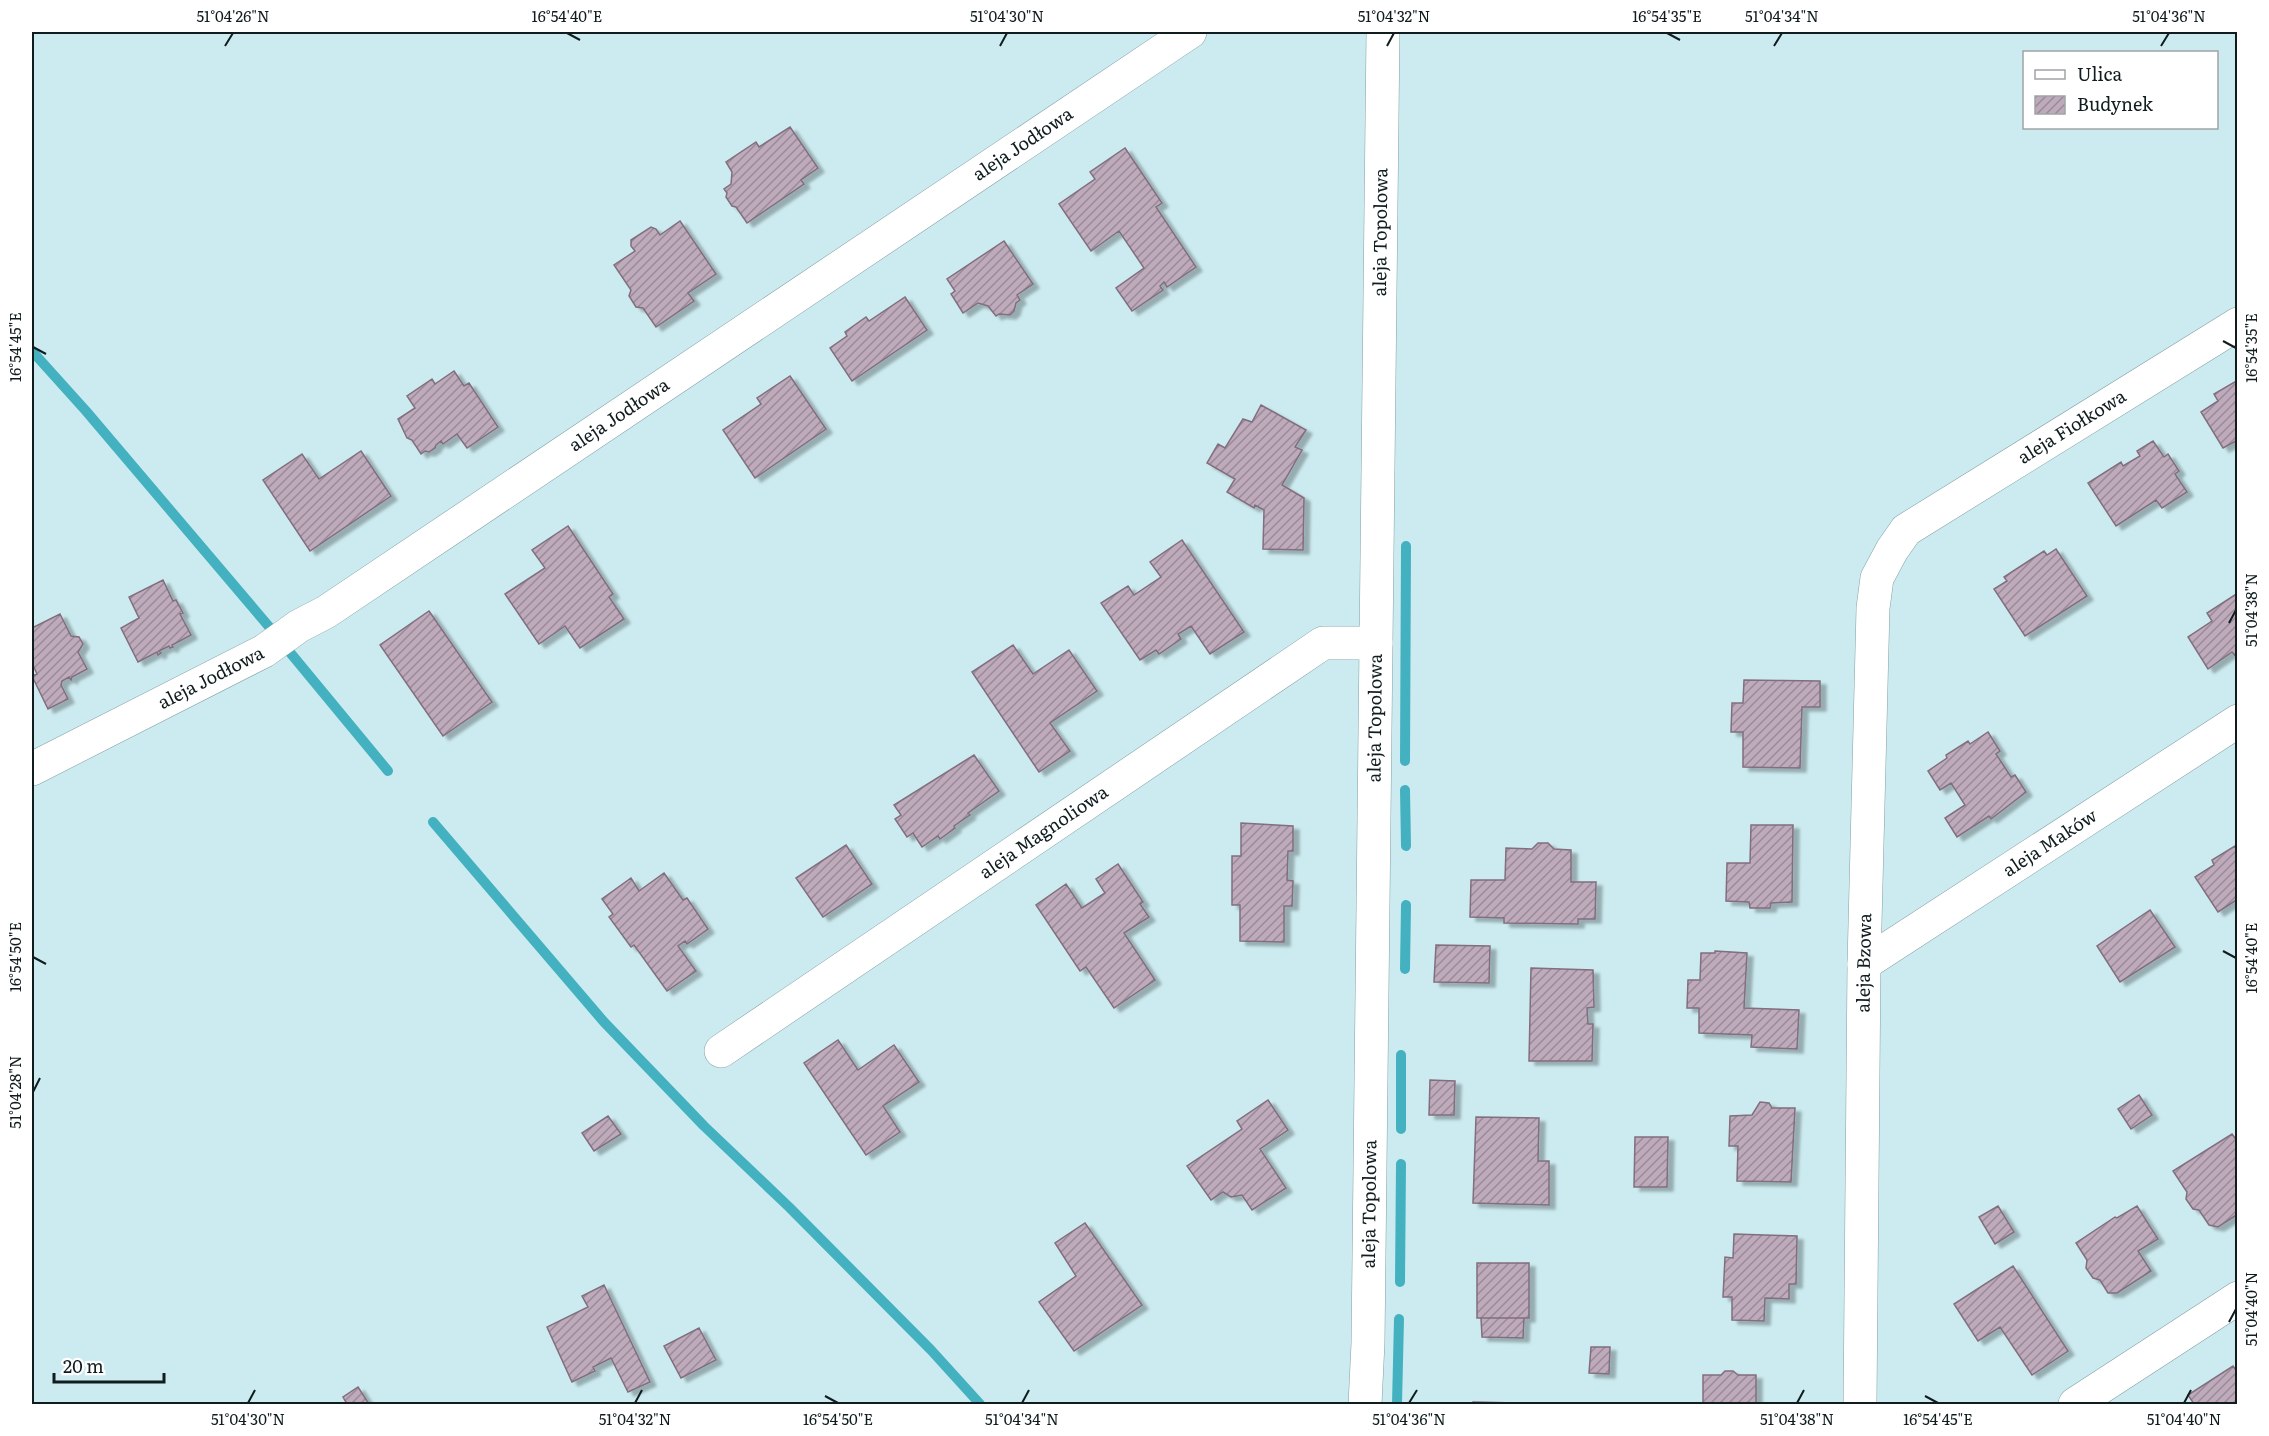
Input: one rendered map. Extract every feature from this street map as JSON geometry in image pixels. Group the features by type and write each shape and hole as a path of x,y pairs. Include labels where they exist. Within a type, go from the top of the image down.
{"street":[{"name":"aleja Jodłowa","path":"32,769 264,651 299,626 326,612 1190,32"},
{"name":"aleja Topolowa","path":"1365,1404 1368,1343 1383,32"},
{"name":"aleja Fiołkowa","path":"1906,530 2238,324"},
{"name":"aleja Bzowa","path":"1860,1404 1864,964 1873,608 1877,578 1906,530"},
{"name":"aleja Magnoliowa","path":"721,1051 1323,643 1376,643"},
{"name":"aleja Maków","path":"1864,964 2238,721"},
{"path":"2075,1404 2238,1298"}],"building":[{"path":"790,127 818,168 801,180 804,184 747,223 726,197 727,193 724,189 731,184 732,172 726,162 756,142 759,147"},
{"path":"1125,148 1162,203 1156,207 1196,267 1167,287 1164,282 1160,286 1163,290 1132,311 1116,288 1144,268 1119,231 1091,251 1059,204 1095,179 1090,172"},
{"path":"680,221 716,274 688,293 694,301 656,327 643,308 636,307 629,296 631,290 614,265 635,251 631,246 631,240 651,227 656,229 660,235"},
{"path":"1004,241 1033,284 1017,295 1020,300 1010,315 996,316 988,306 978,303 963,313 951,294 955,291 947,279"},
{"path":"905,297 927,330 852,381 830,348 847,336 845,332 866,317 869,321"},
{"path":"454,371 464,386 469,383 498,427 467,448 457,434 443,444 441,441 429,452 425,451 421,454 412,440 407,438 398,419 415,408 407,396 432,379 435,384"},
{"path":"790,376 826,429 755,478 723,430 761,404 757,398"},
{"path":"2238,380 2238,440 2223,448 2201,412 2218,401 2214,394"},
{"path":"1261,405 1306,430 1295,447 1302,450 1282,485 1304,498 1303,550 1263,549 1264,510 1255,505 1254,508 1227,492 1235,479 1207,463 1218,444 1225,448 1243,419 1252,422"},
{"path":"2153,441 2164,457 2168,454 2179,471 2175,474 2187,492 2162,508 2156,500 2116,526 2088,483 2121,462 2123,466 2140,456 2137,451"},
{"path":"361,451 391,496 310,551 263,480 302,454 319,479"},
{"path":"568,526 613,594 609,597 624,619 580,648 565,626 539,644 505,594 545,568 532,550"},
{"path":"1182,540 1244,632 1210,654 1191,626 1178,634 1181,639 1159,654 1156,650 1140,660 1101,603 1128,586 1134,595 1161,577 1150,562"},
{"path":"2056,549 2087,596 2025,636 1994,589 2007,581 2004,577 2044,551 2047,555"},
{"path":"163,580 173,601 176,600 183,613 180,614 191,635 172,645 173,647 169,646 159,651 161,653 158,655 157,652 138,662 121,628 139,618 129,597"},
{"path":"2238,593 2238,659 2232,652 2208,669 2188,637 2212,621 2207,613"},
{"path":"429,611 492,702 443,736 380,645"},
{"path":"60,614 71,636 79,637 83,644 78,652 87,669 72,677 71,680 69,677 62,681 61,685 68,699 48,709 32,676 37,674 32,663 32,628"},
{"path":"1013,645 1033,674 1069,650 1097,691 1050,723 1070,751 1039,772 972,672"},
{"path":"1744,680 1820,681 1820,707 1802,707 1800,768 1743,767 1743,732 1731,732 1732,703 1743,703"},
{"path":"1988,732 2000,751 1996,754 2011,777 2015,775 2026,792 1991,819 1989,816 1957,837 1945,818 1965,805 1951,783 1940,790 1928,771 1947,758 1946,755 1968,741 1970,744"},
{"path":"974,755 999,791 968,813 970,815 940,839 938,836 922,847 913,833 907,837 895,819 901,815 894,805"},
{"path":"1241,823 1293,826 1293,851 1288,851 1287,880 1293,881 1292,906 1284,906 1284,942 1240,941 1240,905 1232,905 1232,856 1241,856"},
{"path":"1751,825 1793,825 1792,902 1771,903 1770,908 1750,908 1749,902 1726,901 1727,863 1750,863"},
{"path":"1538,843 1548,843 1554,849 1571,850 1571,882 1596,882 1595,919 1578,919 1578,924 1504,923 1504,918 1470,917 1471,880 1505,880 1506,848 1532,849"},
{"path":"846,845 872,884 823,917 796,878"},
{"path":"2235,846 2238,849 2238,899 2218,912 2195,877 2214,865 2212,860"},
{"path":"1118,864 1143,902 1140,904 1149,917 1124,933 1155,980 1114,1008 1086,967 1080,971 1036,905 1066,884 1082,908 1105,893 1096,879"},
{"path":"664,873 683,900 687,898 708,929 687,944 685,941 678,946 696,971 667,991 634,945 631,947 609,917 613,914 602,899 631,878 639,891"},
{"path":"2150,910 2175,947 2120,982 2097,946"},
{"path":"1436,945 1490,946 1489,983 1434,982"},
{"path":"1715,951 1747,953 1744,1008 1799,1010 1797,1049 1751,1047 1752,1035 1699,1033 1699,1008 1687,1008 1688,980 1700,980 1701,953 1715,953"},
{"path":"1531,968 1593,970 1594,1007 1587,1008 1588,1024 1593,1024 1592,1061 1529,1061"},
{"path":"838,1040 858,1070 894,1045 919,1082 883,1106 900,1132 866,1155 804,1063"},
{"path":"1430,1080 1455,1081 1454,1115 1429,1115"},
{"path":"2139,1095 2152,1115 2131,1129 2118,1109"},
{"path":"1268,1100 1288,1130 1260,1149 1286,1188 1252,1210 1242,1195 1231,1197 1223,1192 1211,1200 1187,1166 1242,1129 1237,1121"},
{"path":"1760,1102 1769,1103 1772,1108 1795,1108 1791,1182 1737,1181 1738,1146 1729,1146 1730,1116 1752,1115"},
{"path":"608,1116 621,1134 594,1151 582,1133"},
{"path":"1476,1117 1539,1118 1538,1161 1549,1161 1549,1205 1473,1203"},
{"path":"2232,1134 2238,1142 2238,1214 2218,1227 2209,1225 2199,1210 2193,1209 2186,1199 2187,1192 2173,1171"},
{"path":"1635,1137 1668,1137 1667,1187 1634,1187"},
{"path":"1998,1206 2014,1232 1995,1244 1979,1217"},
{"path":"2137,1206 2158,1239 2138,1251 2151,1271 2117,1293 2108,1293 2100,1280 2093,1278 2086,1268 2087,1260 2076,1243 2115,1217"},
{"path":"1085,1223 1142,1305 1074,1351 1039,1302 1076,1276 1055,1243"},
{"path":"1734,1234 1797,1236 1796,1284 1789,1284 1789,1299 1765,1298 1764,1321 1732,1320 1732,1297 1723,1297 1725,1257 1733,1258"},
{"path":"1477,1263 1529,1263 1529,1318 1477,1318"},
{"path":"2013,1266 2068,1351 2032,1375 2000,1327 1978,1341 1954,1304"},
{"path":"604,1285 650,1382 628,1392 611,1358 593,1367 595,1371 572,1382 547,1327 588,1307 582,1296"},
{"path":"1481,1318 1524,1318 1523,1338 1482,1337"},
{"path":"699,1328 716,1360 681,1378 664,1346"},
{"path":"1591,1347 1610,1347 1609,1374 1589,1373"},
{"path":"2233,1366 2238,1373 2238,1404 2194,1404 2188,1395"},
{"path":"1725,1371 1733,1371 1738,1375 1756,1375 1756,1404 1703,1404 1703,1375 1721,1375"},
{"path":"358,1387 369,1404 347,1404 343,1397"},
{"path":"1473,1402 1517,1403 1473,1404"}],"waterway":[{"path":"32,351 86,411 271,629"},
{"path":"1405,761 1406,546"},
{"path":"288,650 388,771"},
{"path":"1405,790 1406,846"},
{"path":"433,822 604,1022 704,1126 789,1207 931,1350 980,1404"},
{"path":"1405,969 1406,905"},
{"path":"1401,1055 1401,1129"},
{"path":"1400,1282 1401,1164"},
{"path":"1397,1404 1399,1319"}]}
